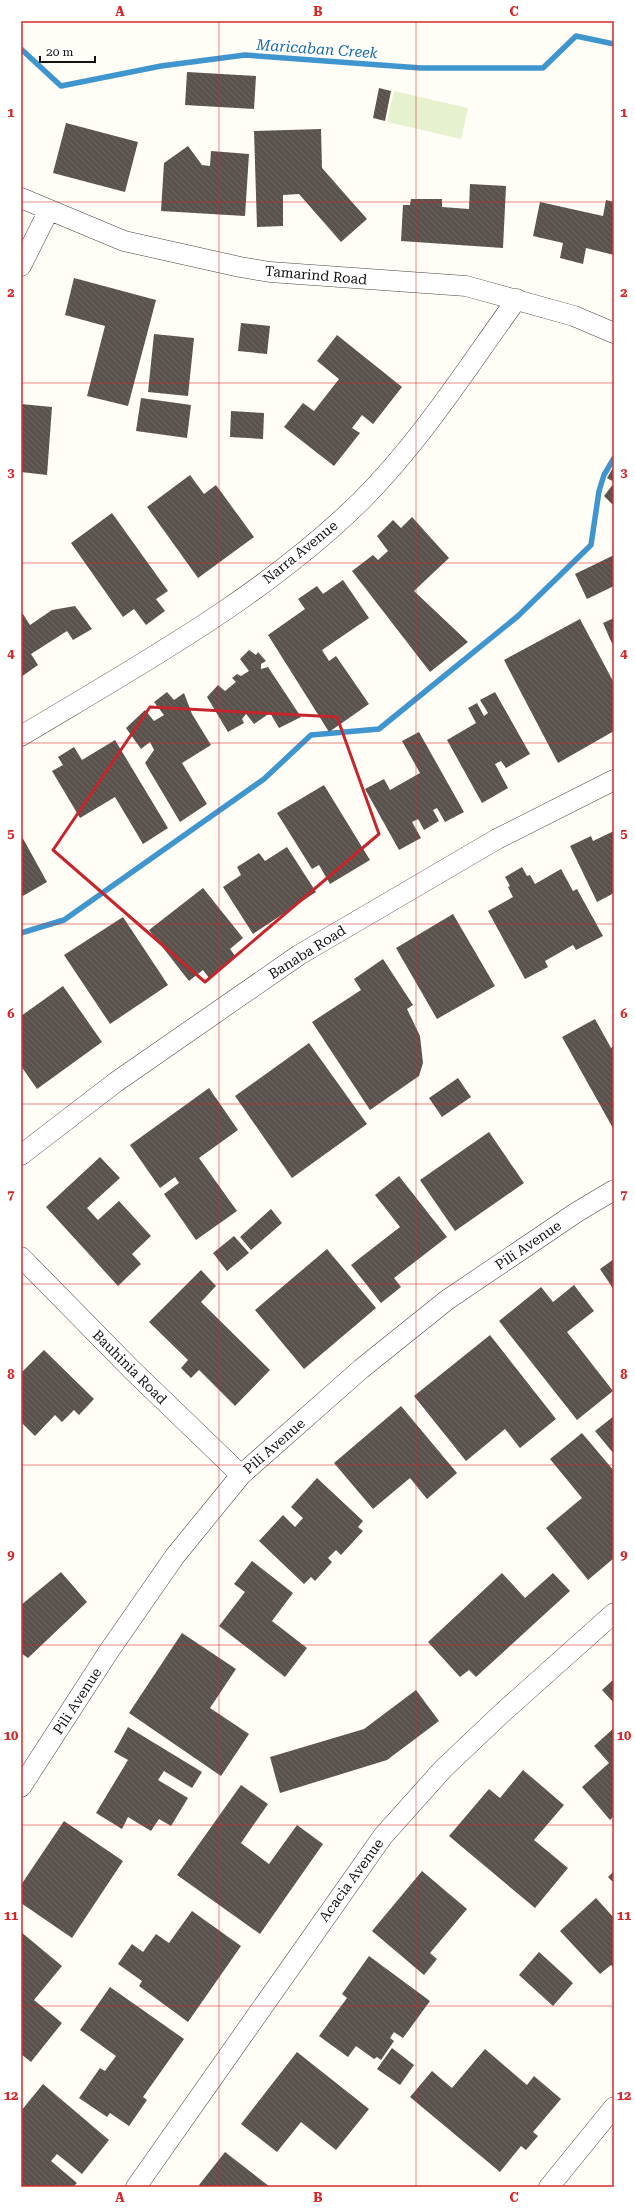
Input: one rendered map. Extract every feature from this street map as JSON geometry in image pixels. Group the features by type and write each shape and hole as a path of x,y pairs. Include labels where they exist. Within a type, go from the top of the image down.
{"street":[{"name":"Tamarind Road","path":"21,198 124,241 240,267 299,275 466,286 574,316 614,333"},
{"path":"21,266 49,210"},
{"name":"Narra Avenue","path":"21,736 204,626 312,546 361,500 414,442 517,299"},
{"name":"Banaba Road","path":"21,1155 116,1082 299,955 497,839 614,780"},
{"name":"Pili Avenue","path":"21,1787 109,1651 175,1556 241,1475 361,1369 447,1300 577,1212 614,1190"},
{"name":"Bauhinia Road","path":"21,1257 131,1370 241,1475"},
{"name":"Acacia Avenue","path":"136,2187 383,1836 443,1769 501,1714 614,1613"},
{"path":"548,2187 614,2107"}],"highlighted area":[{"path":"150,707 337,717 379,834 205,982 53,850"}],"green space":[{"path":"394,91 468,108 461,139 387,122"}],"building":[{"path":"187,72 256,76 254,109 185,105"},
{"path":"379,88 391,91 385,121 373,118"},
{"path":"66,123 138,142 125,192 53,173"},
{"path":"321,129 322,168 367,219 341,242 299,194 283,195 283,226 257,227 254,131"},
{"path":"188,146 202,165 210,166 211,151 249,154 245,216 161,211 164,163"},
{"path":"470,184 506,186 503,248 401,241 403,205 410,205 411,199 442,199 442,207 469,209"},
{"path":"606,200 614,202 614,255 586,248 583,264 560,258 563,243 533,236 540,202 603,216"},
{"path":"74,278 156,300 128,406 87,396 105,326 65,315"},
{"path":"241,323 270,326 267,354 238,351"},
{"path":"154,334 194,338 188,396 148,392"},
{"path":"337,335 402,387 373,424 362,415 352,428 360,433 334,466 284,427 303,403 314,411 339,379 317,361"},
{"path":"141,398 191,405 187,438 136,431"},
{"path":"21,404 52,407 47,475 21,472"},
{"path":"231,411 264,413 263,439 230,437"},
{"path":"614,466 614,482 607,478"},
{"path":"190,475 204,494 216,485 254,537 198,578 147,507"},
{"path":"614,483 614,506 604,496"},
{"path":"112,513 168,591 156,599 165,611 146,625 134,609 123,617 71,543"},
{"path":"412,517 449,558 414,591 468,642 430,672 352,571 373,555 378,560 388,551 377,536 393,520 401,528"},
{"path":"614,555 614,586 587,599 575,574"},
{"path":"343,580 369,618 322,650 329,661 336,656 369,704 329,732 268,635 305,609 298,599 317,586 323,594"},
{"path":"75,606 92,629 73,640 67,631 31,654 38,665 21,677 21,611 30,625 52,610"},
{"path":"614,618 614,648 603,623"},
{"path":"580,619 614,683 614,731 558,763 504,660"},
{"path":"249,650 256,655 258,652 266,661 261,664 261,669 268,667 301,717 279,728 270,713 254,724 246,714 242,719 244,723 228,732 207,697 218,685 225,691 236,682 232,678 237,674 241,676 249,671 240,659"},
{"path":"167,692 174,700 184,693 192,714 211,745 182,763 207,804 180,822 145,763 154,750 150,742 141,749 126,728 145,710 154,721 164,715 154,702"},
{"path":"495,692 530,754 506,768 501,761 495,764 508,788 482,803 447,740 476,723 468,708 477,703 484,716 488,713 480,700"},
{"path":"419,732 464,812 445,822 437,808 433,810 439,821 424,830 418,819 412,822 421,838 399,850 365,789 384,779 390,790 420,773 402,741"},
{"path":"115,740 168,828 143,844 115,797 80,818 52,771 63,765 58,757 74,747 82,760"},
{"path":"324,785 370,860 330,884 319,865 312,869 277,813"},
{"path":"614,831 614,893 597,902 570,846 591,836 593,841"},
{"path":"21,835 47,882 21,897"},
{"path":"287,847 316,892 253,934 223,887 241,875 237,867 259,853 265,861"},
{"path":"522,867 527,876 530,875 535,884 561,869 573,891 577,889 603,936 576,950 573,945 545,961 548,967 525,979 488,911 513,897 508,887 510,886 505,877"},
{"path":"203,888 243,938 230,949 236,957 209,978 203,970 189,981 149,930"},
{"path":"453,914 495,986 437,1019 396,948"},
{"path":"123,917 168,985 110,1024 64,955"},
{"path":"383,959 413,1005 407,1009 420,1036 423,1063 419,1076 370,1110 312,1022 361,990 354,979"},
{"path":"63,986 102,1042 37,1089 21,1066 21,1016"},
{"path":"595,1019 611,1048 614,1046 614,1130 562,1037"},
{"path":"309,1043 367,1124 292,1178 235,1096"},
{"path":"458,1078 471,1097 442,1117 429,1098"},
{"path":"209,1088 238,1130 199,1158 237,1211 196,1240 164,1194 179,1183 175,1177 160,1188 130,1145"},
{"path":"489,1132 524,1183 455,1231 420,1180"},
{"path":"100,1157 120,1178 87,1208 98,1220 119,1201 151,1236 132,1254 141,1264 118,1286 46,1207"},
{"path":"399,1176 447,1237 394,1278 401,1287 381,1303 351,1265 400,1227 375,1195"},
{"path":"271,1209 282,1223 251,1250 240,1237"},
{"path":"234,1236 249,1253 227,1271 213,1253"},
{"path":"327,1249 376,1308 304,1369 255,1310"},
{"path":"614,1259 614,1290 600,1269"},
{"path":"201,1270 216,1286 201,1302 270,1370 235,1406 199,1370 191,1378 181,1368 188,1360 149,1322"},
{"path":"574,1285 594,1311 567,1332 613,1391 577,1420 499,1321 541,1287 553,1302"},
{"path":"490,1335 556,1419 520,1448 505,1429 466,1461 414,1396"},
{"path":"44,1350 94,1399 79,1415 74,1410 62,1422 55,1415 35,1436 21,1422 21,1373"},
{"path":"401,1406 457,1473 427,1499 410,1478 373,1509 334,1463"},
{"path":"614,1416 614,1454 595,1431"},
{"path":"582,1433 614,1471 614,1558 588,1580 546,1528 582,1498 550,1459"},
{"path":"317,1478 363,1521 358,1527 363,1531 341,1555 336,1550 328,1558 332,1562 315,1581 311,1577 304,1584 259,1541 283,1515 295,1527 303,1518 291,1507"},
{"path":"252,1561 293,1593 272,1621 307,1648 285,1677 219,1626 245,1592 234,1584"},
{"path":"61,1572 87,1602 28,1658 21,1653 21,1605"},
{"path":"502,1573 525,1598 553,1573 570,1591 476,1677 469,1670 460,1677 428,1642"},
{"path":"182,1633 236,1669 210,1708 249,1734 221,1776 129,1713"},
{"path":"614,1679 614,1703 602,1690"},
{"path":"416,1690 439,1721 387,1760 280,1793 270,1757 364,1729"},
{"path":"128,1727 202,1772 192,1788 164,1771 158,1780 188,1798 171,1826 159,1819 151,1831 128,1817 122,1829 96,1813 128,1760 114,1752"},
{"path":"614,1728 614,1816 610,1820 582,1787 609,1763 594,1746"},
{"path":"523,1770 564,1805 534,1840 568,1868 535,1908 449,1836 489,1789 500,1798"},
{"path":"241,1785 268,1804 241,1843 269,1864 297,1825 323,1844 260,1934 177,1875"},
{"path":"64,1821 123,1861 72,1938 21,1903 21,1885"},
{"path":"422,1871 467,1909 430,1953 437,1959 424,1975 372,1931"},
{"path":"614,1871 614,1883 608,1877"},
{"path":"596,1898 614,1918 614,1968 611,1965 600,1974 560,1931"},
{"path":"192,1911 241,1946 188,2022 139,1986 142,1981 118,1964 132,1944 143,1952 156,1934 169,1943"},
{"path":"21,1932 62,1966 34,2000 62,2023 31,2062 21,2054"},
{"path":"539,1952 573,1983 553,2006 519,1975"},
{"path":"369,1956 430,2001 403,2038 394,2032 390,2038 394,2041 381,2060 377,2057 374,2059 356,2046 348,2057 319,2036 347,1998 342,1994"},
{"path":"110,1987 184,2039 143,2097 147,2100 129,2126 110,2113 107,2117 79,2098 100,2068 105,2071 116,2056 80,2030"},
{"path":"392,2048 414,2065 400,2085 377,2069"},
{"path":"485,2049 527,2085 534,2076 561,2099 533,2132 538,2136 526,2150 521,2146 500,2172 410,2097 432,2071 452,2088"},
{"path":"297,2052 369,2109 336,2150 301,2122 277,2152 241,2124"},
{"path":"43,2084 109,2140 82,2174 57,2154 51,2161 77,2183 73,2187 21,2187 21,2111"},
{"path":"225,2152 270,2187 201,2187 199,2185"}],"waterway":[{"name":"Maricaban Creek","path":"21,49 61,86 161,66 245,55 421,68 543,68 576,36 614,44"},
{"path":"21,933 64,920 264,779 311,735 379,729 518,616 591,545 599,491 604,475 614,458"}]}
